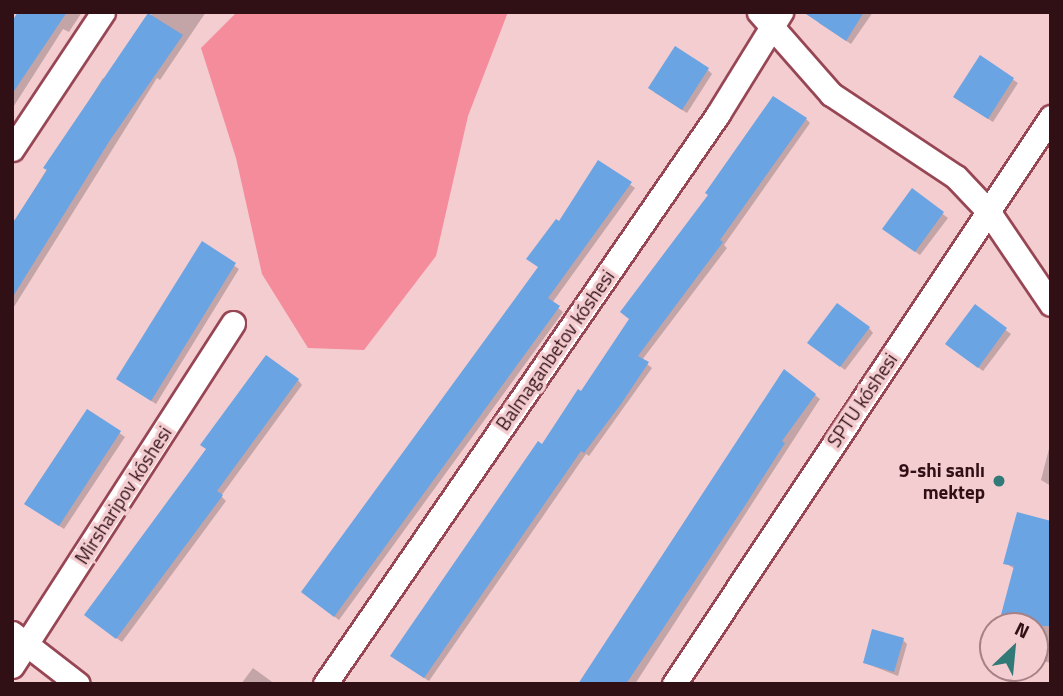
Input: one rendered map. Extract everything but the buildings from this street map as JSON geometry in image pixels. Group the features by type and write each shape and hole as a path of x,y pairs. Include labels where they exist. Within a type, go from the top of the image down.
{"street":[{"path":"12,149 103,12"},
{"path":"771,16 831,94 956,177 988,211 1051,304"},
{"name":"Balmaganbetov kóshesi","path":"325,684 718,114 771,16"},
{"name":"SPTU kóshesi","path":"674,684 1051,117"},
{"name":"Mirsharipov kóshesi","path":"12,666 20,638 233,323"},
{"path":"20,638 78,684"}],"shaded area":[{"path":"237,12 508,12 468,116 436,256 364,350 308,348 262,274 236,158 201,48"}],"place":[{"name":"9-shi sanlı mektep","path":"999,481"}]}
